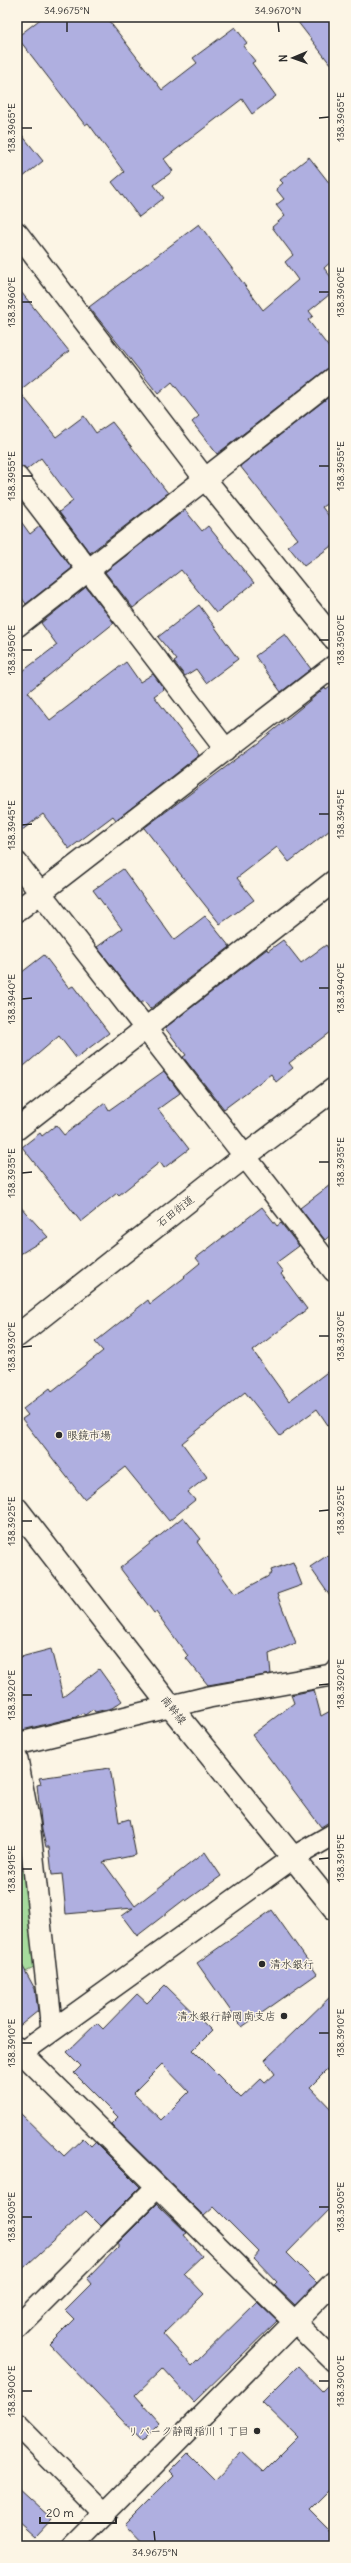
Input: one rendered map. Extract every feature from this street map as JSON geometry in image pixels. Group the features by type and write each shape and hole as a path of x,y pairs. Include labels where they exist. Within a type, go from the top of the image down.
{"main road":[{"name":"石田街道","path":"17,1336 244,1157 334,1089"},
{"name":"南幹線","path":"17,1509 170,1706 334,1908"}],"street":[{"path":"17,233 205,479 334,639"},
{"path":"17,626 334,378"},
{"path":"17,478 226,750"},
{"path":"17,910 334,666"},
{"path":"17,863 334,1271"},
{"path":"17,1129 144,1028 334,881"},
{"path":"17,1744 210,1696 330,1675 334,1672"},
{"path":"17,1759 29,1823 52,2030"},
{"path":"334,1834 294,1857 52,2030 18,2052 334,2361"},
{"path":"17,2327 157,2187"},
{"path":"73,2546 334,2282"},
{"path":"17,2425 105,2514"}],"green space":[{"path":"18,1829 23,1845 36,1967 17,1976"}],"building":[{"path":"43,17 106,17 162,90 197,63 193,58 235,27 247,43 243,46 255,61 252,63 276,96 252,114 242,99 164,159 173,171 154,185 164,198 139,217 112,182 124,172 88,123 85,125 17,37"},
{"path":"294,17 334,17 334,69"},
{"path":"17,129 43,161 17,182"},
{"path":"309,157 334,189 334,259 324,268 334,281 334,291 309,311 313,316 308,320 334,354 334,366 327,369 217,454 192,422 199,416 172,382 158,394 89,307 199,224 263,310 298,280 285,262 293,255 272,227 285,216 276,205 284,199 276,189 283,183 280,180"},
{"path":"17,287 69,351 19,391 56,437 84,416 96,433 112,422 168,493 90,553 59,512 73,501 41,458 26,470 17,465"},
{"path":"334,393 334,499 322,507 334,523 334,544 304,566 288,546 298,539 240,466"},
{"path":"185,510 202,531 208,526 254,583 216,613 181,570 133,608 105,572"},
{"path":"17,516 30,534 40,526 72,568 26,604 17,591"},
{"path":"86,587 114,623 28,692 50,720 126,662 140,682 153,674 164,689 154,696 199,755 116,820 113,816 69,849 43,814 17,834 17,671 23,671 57,645 41,623"},
{"path":"199,605 238,659 206,683 196,669 185,676 174,662 177,660 158,637"},
{"path":"285,634 311,669 281,692 255,656"},
{"path":"334,684 334,827 289,862 277,847 237,878 254,900 220,924 144,828 258,743 325,688 326,690"},
{"path":"123,869 174,940 205,916 230,947 150,1009 144,1001 141,1003 97,947 122,929 93,890"},
{"path":"283,940 301,963 326,945 334,956 334,1029 289,1063 293,1068 276,1082 271,1074 224,1109 183,1057 186,1055 165,1028 267,949 268,951"},
{"path":"44,955 69,988 73,986 109,1033 76,1058 59,1036 17,1072 17,976"},
{"path":"164,1071 180,1093 158,1109 189,1149 164,1168 160,1162 119,1195 117,1193 81,1222 22,1147 40,1133 42,1136 56,1125 64,1135 105,1103 109,1110"},
{"path":"334,1182 334,1232 325,1240 300,1208"},
{"path":"17,1203 48,1237 17,1256"},
{"path":"262,1207 277,1226 281,1223 299,1246 276,1263 283,1272 281,1274 307,1309 253,1351 289,1401 334,1367 334,1434 317,1409 280,1436 245,1392 182,1443 207,1477 188,1492 195,1500 169,1521 125,1467 84,1499 22,1419 28,1415 23,1409 50,1388 52,1391 103,1351 95,1342 148,1300 150,1304 185,1277 184,1276 200,1263 196,1258"},
{"path":"183,1517 201,1539 197,1542 235,1594 267,1577 272,1573 271,1570 293,1562 302,1585 277,1594 296,1643 269,1654 271,1674 208,1685 186,1658 188,1656 156,1612 154,1613 120,1568"},
{"path":"334,1551 334,1602 310,1567"},
{"path":"51,1649 63,1697 99,1669 122,1701 112,1708 95,1712 93,1709 85,1715 82,1713 76,1717 22,1730 17,1711 17,1658"},
{"path":"314,1690 321,1716 334,1709 334,1819 321,1827 252,1735 294,1703 291,1695"},
{"path":"110,1768 119,1822 129,1819 136,1855 103,1862 135,1906 205,1852 221,1876 186,1901 185,1899 137,1936 122,1916 133,1908 66,1914 62,1874 52,1875 49,1847 46,1847 42,1830 37,1785 41,1784 39,1778"},
{"path":"272,1910 317,1974 242,2027 197,1963"},
{"path":"17,1956 35,1989 38,2011 17,2028"},
{"path":"165,1985 212,2031 193,2050 241,2098 261,2079 265,2083 275,2074 265,2060 334,1993 334,2063 310,2087 334,2112 334,2205 287,2253 317,2283 295,2305 274,2285 277,2282 254,2258 259,2252 214,2207 204,2216 111,2124 118,2117 74,2073 81,2066 67,2052 97,2023 103,2029 137,1994 147,2003","holes":["162,2064 189,2092 161,2120 133,2093"]},
{"path":"17,2110 64,2156 83,2138 91,2146 95,2142 140,2187 101,2226 86,2211 17,2274"},
{"path":"157,2204 187,2233 184,2235 202,2256 184,2273 204,2294 163,2334 192,2366 257,2302 277,2321 194,2402 163,2368 135,2395 160,2423 142,2441 49,2344 74,2319 65,2310 91,2284 87,2279 118,2247 118,2243"},
{"path":"298,2366 322,2391 334,2379 334,2485 309,2510 334,2535 334,2546 146,2546 125,2524 173,2476 169,2472 188,2453 215,2480 242,2452 263,2472 298,2437 262,2402"},
{"path":"17,2487 52,2519 35,2537 17,2521"}],"place":[{"name":"眼鏡市場","path":"59,1435"},
{"name":"清水銀行","path":"262,1964"},
{"name":"清水銀行静岡南支店","path":"284,2016"},
{"name":"リパーク静岡稲川１丁目","path":"257,2431"}]}
